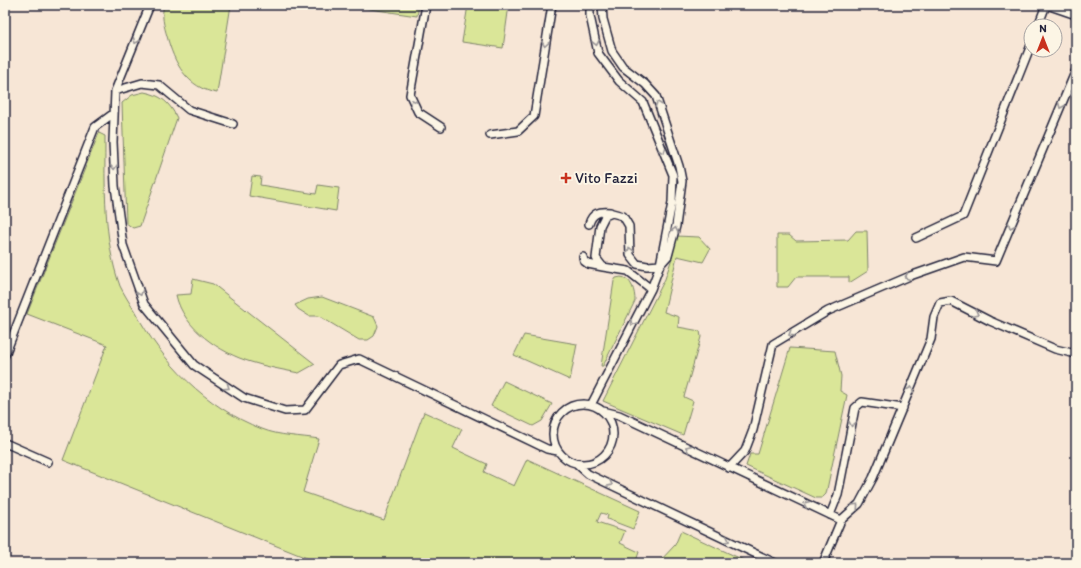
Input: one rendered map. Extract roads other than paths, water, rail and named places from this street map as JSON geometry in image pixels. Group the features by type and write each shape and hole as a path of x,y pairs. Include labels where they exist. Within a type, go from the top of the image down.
{"lane":[{"path":"150,5 115,91 113,142 115,186 123,245 144,304 194,365 244,398 285,411 306,410 339,365 359,359 547,449 558,451"},
{"path":"426,5 410,95 418,112 441,127"},
{"path":"490,135 518,131 534,116 552,5"},
{"path":"590,5 590,16 598,53 619,81 643,102 673,175 672,203 660,265 650,289 591,405"},
{"path":"589,224 594,214 604,212 623,216 629,226 630,255 636,264 646,266 660,265 668,256 676,226 682,181 679,166 656,96 645,84 623,67 612,51 603,19 602,5"},
{"path":"1041,18 1046,5 1076,15"},
{"path":"916,238 963,216 1026,58"},
{"path":"730,468 745,451 753,430 773,344 828,311 910,276 964,257 996,261 1076,70"},
{"path":"115,91 142,83 159,85 190,110 232,124"},
{"path":"5,355 95,127 114,113"},
{"path":"604,267 596,258 600,226 605,216 612,213"},
{"path":"583,257 584,261 588,264 628,271 650,289"},
{"path":"823,563 841,520 859,504 873,478 931,339 934,317 940,303 951,301 990,321 1056,349 1076,354"},
{"path":"830,515 838,495 855,408 862,402 903,408"},
{"path":"775,563 588,474 577,464 564,457 558,451 554,442 553,431 556,421 562,413 570,407 580,404 591,405 603,411 619,415 841,520"},
{"path":"577,464 587,464 597,461 605,455 610,447 613,438 613,428 610,419 603,411"},
{"path":"5,443 48,462"}],"place":[{"name":"Vito Fazzi","path":"566,178"}]}
